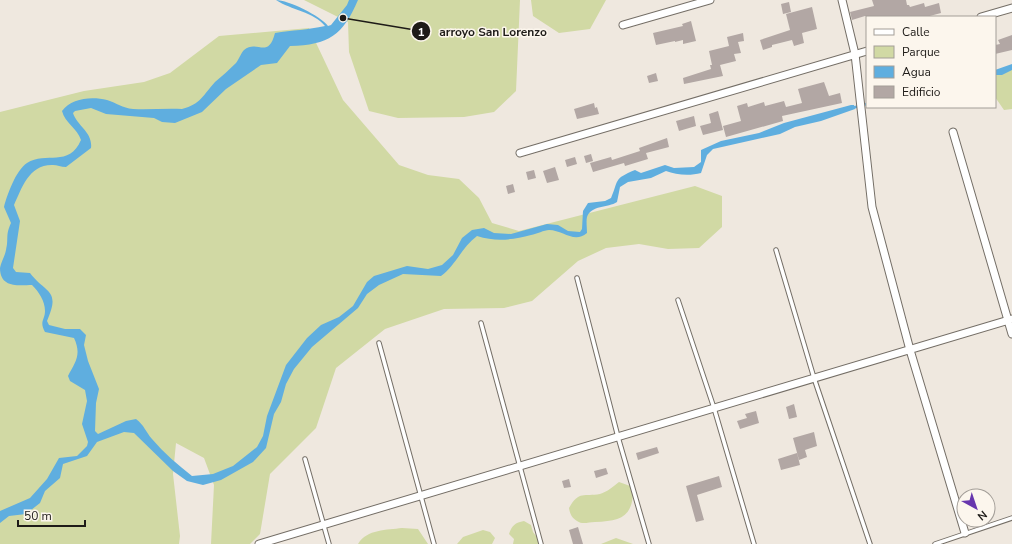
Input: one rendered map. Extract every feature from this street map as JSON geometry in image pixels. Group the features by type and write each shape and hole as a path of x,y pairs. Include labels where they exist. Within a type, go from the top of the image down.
{"street":[{"path":"623,25 710,0"},
{"path":"842,0 855,54 872,207 910,350 965,534"},
{"path":"984,16 1012,8"},
{"path":"520,153 866,51"},
{"path":"953,132 1010,320 1012,334"},
{"path":"259,544 1010,320"}],"lane":[{"path":"776,250 814,378 870,544"},
{"path":"577,278 618,437 649,544"},
{"path":"678,300 714,408 754,544"},
{"path":"481,323 541,544"},
{"path":"380,342 434,544"},
{"path":"305,459 329,544"},
{"path":"935,544 1012,518"}],"green space":[{"path":"304,0 520,0 516,91 494,112 464,117 398,118 369,111 349,52 348,22"},
{"path":"531,0 606,0 590,29 559,33 533,16"},
{"path":"309,28 343,100 399,165 428,175 459,179 479,198 492,223 519,231 695,186 722,196 722,227 699,248 668,249 639,244 606,248 578,261 532,301 504,308 444,309 385,329 336,368 316,428 270,474 260,534 250,544 211,544 214,485 204,458 176,443 173,474 180,536 179,544 0,544 0,112 84,91 144,82 170,73 219,36"},
{"path":"1012,67 1012,109 1004,110 996,98 996,71"},
{"path":"619,482 633,487 631,505 624,515 612,520 583,523 577,521 573,517 569,508 579,496 603,493"},
{"path":"524,521 531,525 533,532 542,544 513,544 514,539 509,534 510,531 514,525"},
{"path":"402,528 418,529 428,544 358,544 367,535 372,533"},
{"path":"483,530 490,532 495,538 492,544 457,544 463,537"},
{"path":"616,538 633,544 601,544"}],"water":[{"path":"276,0 304,9 319,18 328,26 331,25 347,5 349,0 358,0 347,22 333,36 315,43 290,46 277,63 261,65 226,89 202,112 175,123 162,122 154,118 106,114 91,108 75,111 73,113 75,118 90,138 91,148 66,167 53,165 38,168 28,178 14,205 20,221 13,268 16,272 30,273 50,293 52,303 47,321 49,325 65,329 80,329 86,335 84,345 88,361 99,389 96,403 95,431 98,434 126,421 136,419 161,449 192,476 213,474 233,466 257,447 263,436 267,416 286,365 307,338 321,325 339,317 353,306 367,282 374,276 407,266 428,269 442,265 453,255 462,238 472,230 484,228 494,233 511,234 547,224 558,225 568,231 580,232 582,229 583,211 588,203 605,201 611,198 620,178 628,173 635,170 641,173 665,165 674,168 694,167 701,162 701,150 721,141 759,133 784,123 851,105 854,105 855,109 821,121 795,127 780,134 713,149 707,155 701,173 683,175 666,171 651,178 628,182 620,187 617,202 592,210 589,213 587,217 587,233 582,236 573,237 549,230 511,239 497,240 477,236 467,245 451,267 441,276 403,274 379,285 367,294 358,308 312,347 294,369 286,384 281,402 274,414 266,448 253,462 221,480 203,485 187,481 173,471 134,433 124,432 97,442 87,456 63,464 60,478 45,491 40,503 26,514 9,516 0,523 0,511 30,498 47,479 59,458 77,456 87,446 88,442 82,424 87,401 85,390 70,381 68,376 77,358 77,349 74,338 45,332 42,323 45,314 45,307 43,300 37,291 32,285 7,283 3,280 1,275 0,268 7,246 8,231 11,223 4,207 19,171 27,163 34,160 42,158 57,158 70,154 76,149 81,140 62,111 71,103 82,99 95,98 107,100 126,108 133,109 182,109 198,102 215,82 236,63 244,50 249,47 253,46 262,48 269,46 275,33 325,26 315,17"},
{"path":"1012,64 1012,70 1002,75 996,75 996,70"}],"building":[{"path":"872,0 906,0 907,5 910,7 924,3 925,7 939,3 941,13 930,16 865,16 852,20 850,12 874,6"},
{"path":"789,2 791,12 783,14 781,4"},
{"path":"812,7 817,29 802,33 804,43 794,46 792,40 772,45 772,47 763,50 760,40 790,30 786,14"},
{"path":"691,21 696,41 683,44 683,40 656,45 653,33 683,26 682,24"},
{"path":"743,33 744,41 738,42 741,53 734,54 736,61 720,65 723,76 684,84 683,78 711,69 710,65 712,65 709,51 729,46 727,37"},
{"path":"1012,35 1012,50 996,54 996,45 1000,44 998,40"},
{"path":"656,73 658,81 649,83 647,76"},
{"path":"824,82 829,96 840,93 842,103 782,116 783,121 726,137 723,126 741,121 737,106 747,103 748,107 764,102 765,106 784,101 786,107 802,103 798,89"},
{"path":"594,103 599,114 577,119 574,109"},
{"path":"718,111 723,130 703,135 700,126 711,123 709,114"},
{"path":"694,116 696,126 679,131 676,121"},
{"path":"667,138 669,147 646,153 648,159 625,166 624,163 593,172 590,163 611,157 612,160 640,151 639,148"},
{"path":"591,154 593,161 586,163 584,156"},
{"path":"575,157 577,164 567,167 565,160"},
{"path":"555,167 559,180 547,183 543,171"},
{"path":"534,170 536,178 528,180 526,172"},
{"path":"513,184 515,192 508,194 506,186"},
{"path":"794,404 797,417 789,419 786,407"},
{"path":"756,411 759,423 740,429 737,421 747,418 745,414"},
{"path":"814,432 817,446 805,450 807,457 799,460 793,438"},
{"path":"657,447 659,453 638,460 636,453"},
{"path":"797,453 800,465 781,470 778,459"},
{"path":"606,468 608,474 596,478 594,471"},
{"path":"719,476 722,487 697,495 704,520 696,522 686,486"},
{"path":"569,479 571,487 564,488 562,481"},
{"path":"578,527 583,544 573,544 569,530"}],"waterway":[{"path":"852,108 866,104"}],"place":[{"name":"arroyo San Lorenzo","path":"343,18"}]}
